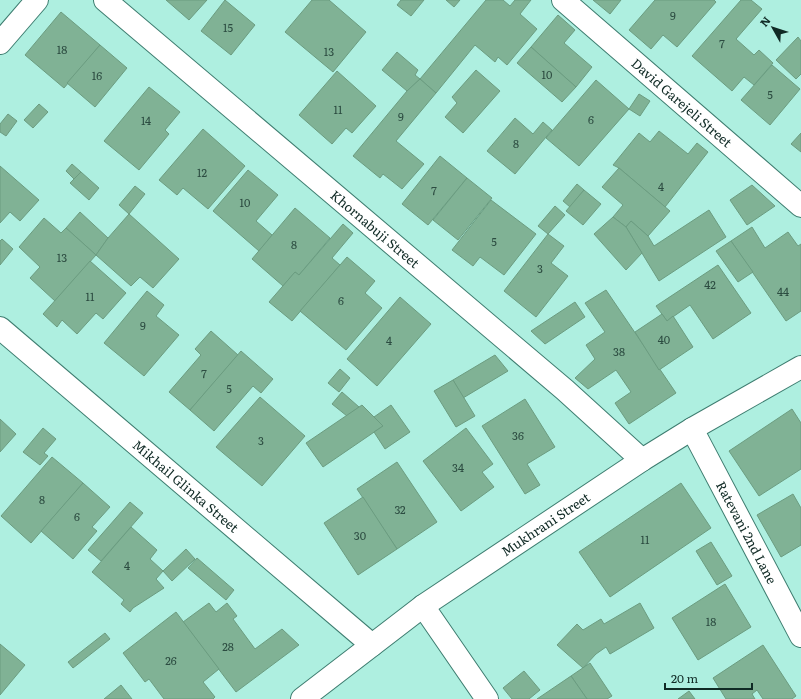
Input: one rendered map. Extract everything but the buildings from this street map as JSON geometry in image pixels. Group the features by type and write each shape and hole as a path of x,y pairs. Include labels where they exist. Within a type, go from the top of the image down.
{"street":[{"path":"0,43 37,0"},
{"name":"Khornabuji Street","path":"106,0 565,390 642,460"},
{"name":"David Garejeli Street","path":"563,0 801,206"},
{"name":"Mikhail Glinka Street","path":"0,328 372,645"},
{"name":"Mukhrani Street","path":"302,699 423,606 642,460 692,429 801,367"},
{"name":"Ratevani 2nd Lane","path":"692,429 801,636"},
{"path":"423,606 487,699"}]}
